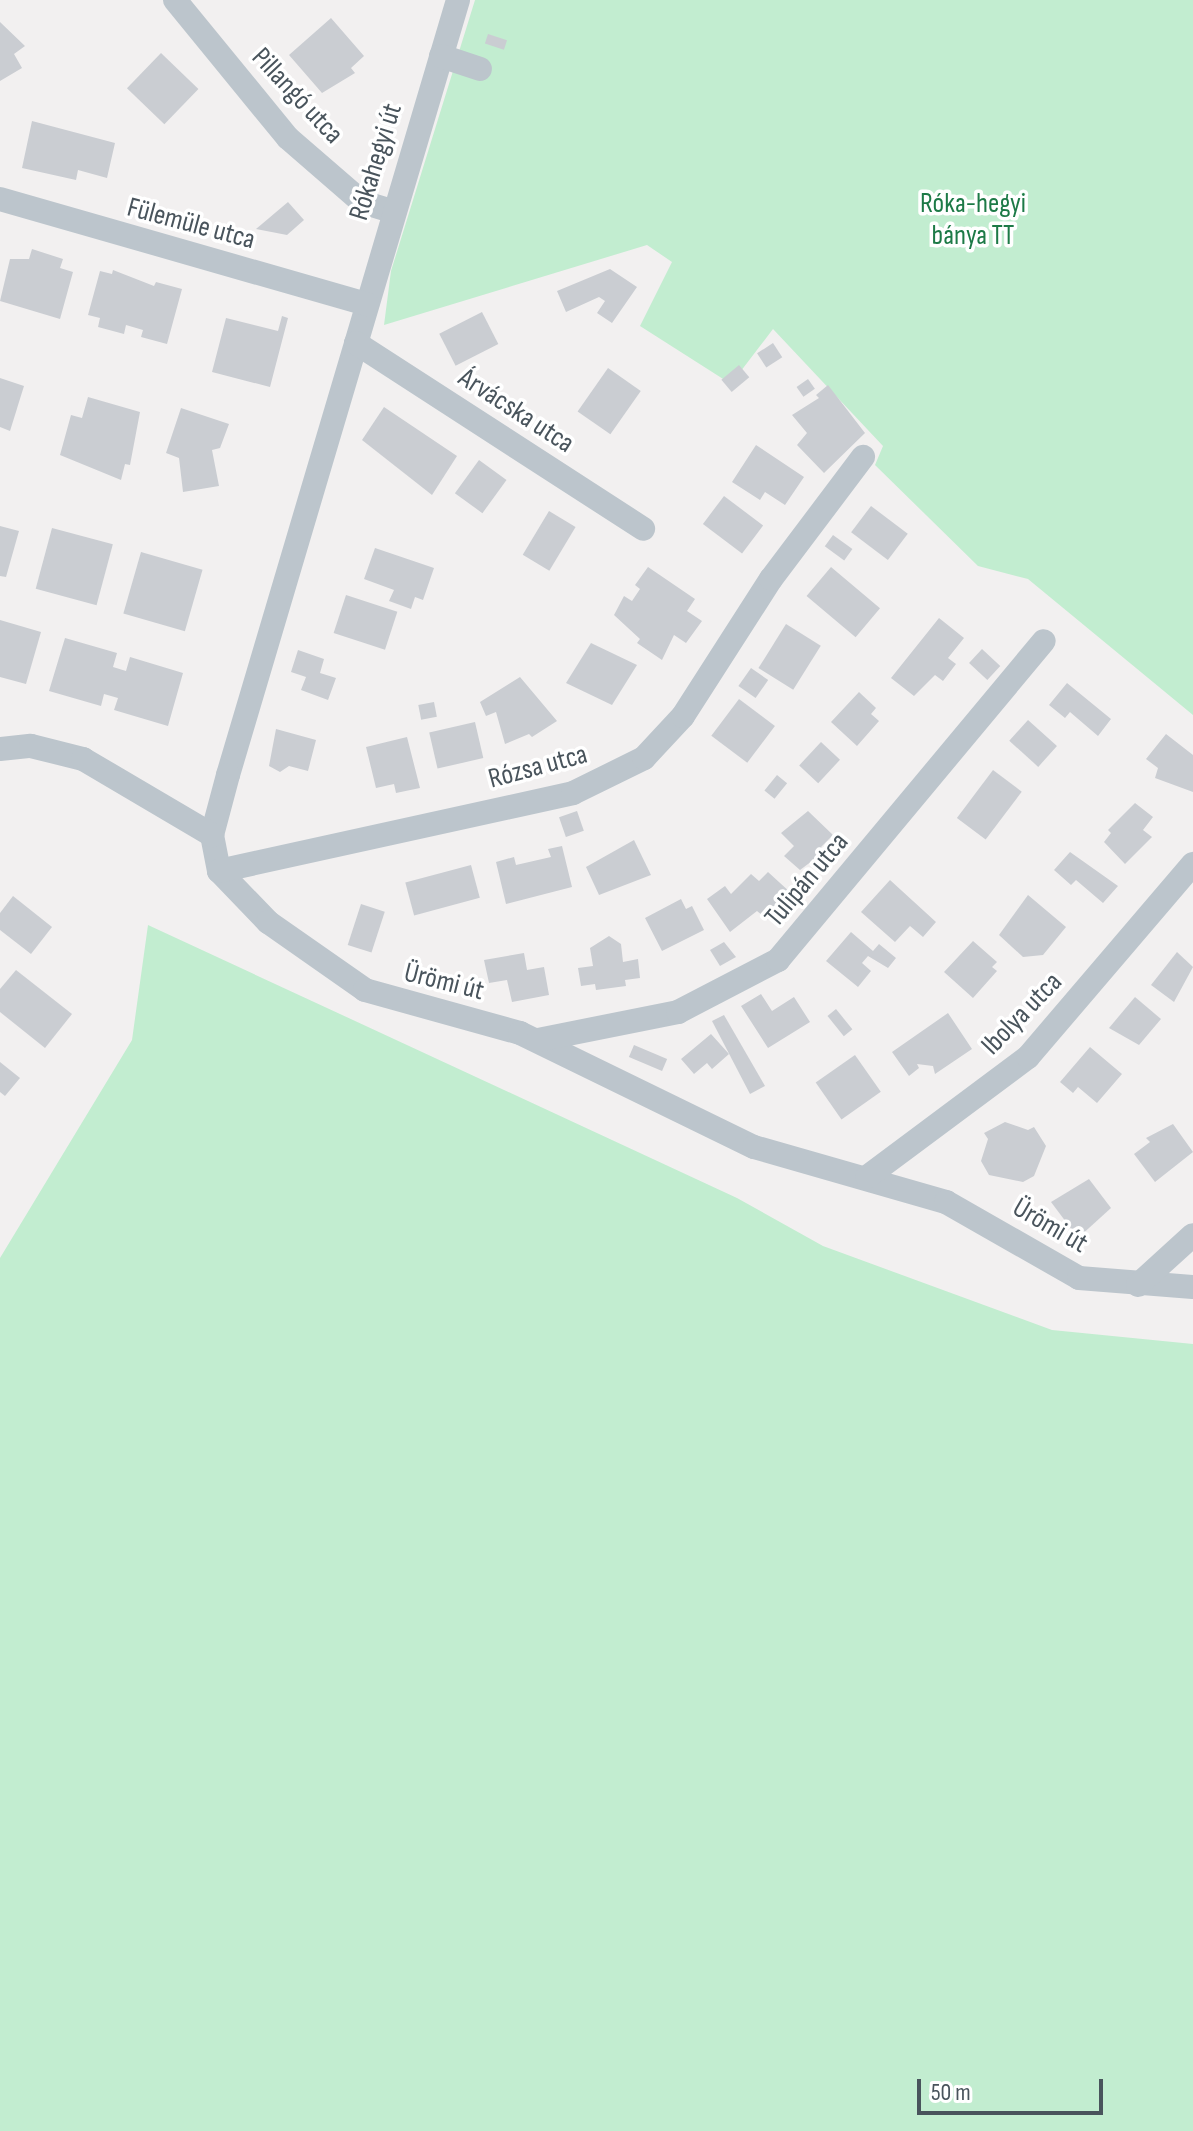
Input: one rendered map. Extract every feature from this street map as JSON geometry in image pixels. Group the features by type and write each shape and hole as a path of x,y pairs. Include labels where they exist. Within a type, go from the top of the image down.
{"street":[{"name":"Pillangó utca","path":"175,0 288,138 362,202 392,211"},
{"name":"Rókahegyi út","path":"356,343 392,211 458,0"},
{"path":"441,56 480,69"},
{"name":"Fülemüle utca","path":"0,199 367,304"},
{"path":"219,871 212,835 356,343"},
{"name":"Árvácska utca","path":"356,343 643,529"},
{"name":"Rózsa utca","path":"219,871 573,793 644,758 683,716 771,579 863,457"},
{"name":"Tulipán utca","path":"538,1040 678,1012 778,960 1044,641"},
{"path":"0,749 31,746 83,759 212,835"},
{"name":"Ibolya utca","path":"867,1177 1028,1057 1193,864"},
{"name":"Ürömi út","path":"219,871 268,922 365,990 538,1040 754,1147 946,1202 1079,1278 1193,1287"},
{"path":"1138,1285 1193,1235"}],"green space":[{"name":"Róka-hegyi bánya TT","path":"475,0 1193,0 1193,715 1028,579 978,566 875,465 883,446 773,329 731,384 640,326 672,262 647,245 384,325 391,271"},
{"path":"148,925 737,1198 823,1246 1052,1330 1193,1344 1193,2131 0,2131 0,1258 132,1040"}],"building":[{"path":"331,18 364,56 351,68 355,73 322,93 289,55"},
{"path":"0,22 25,46 14,54 22,68 0,81"},
{"path":"488,34 507,40 504,50 485,44"},
{"path":"161,53 198,89 164,124 127,88"},
{"path":"32,121 115,143 107,178 78,170 76,180 22,168"},
{"path":"288,202 304,220 287,235 256,229"},
{"path":"32,249 63,259 60,268 73,272 60,319 0,301 10,259 29,259"},
{"path":"610,269 637,287 612,323 597,313 605,301 599,297 566,312 557,291"},
{"path":"113,270 154,286 156,282 182,289 167,344 141,337 143,330 126,325 124,334 98,327 100,318 88,315 100,271 112,274"},
{"path":"482,312 498,344 456,366 439,334"},
{"path":"282,316 288,318 270,387 212,372 226,318 278,331"},
{"path":"773,343 782,357 766,368 757,353"},
{"path":"739,365 749,377 732,392 721,380"},
{"path":"608,368 641,391 610,434 578,411"},
{"path":"0,378 24,386 10,431 0,427"},
{"path":"808,379 815,389 803,397 797,387"},
{"path":"828,385 865,433 824,473 797,445 807,433 792,415 819,398 816,395"},
{"path":"88,397 140,412 130,465 125,464 121,480 60,455 71,415 82,418"},
{"path":"384,407 457,456 432,495 362,440"},
{"path":"181,408 229,424 220,448 212,450 219,486 183,492 179,458 166,453"},
{"path":"756,445 804,477 785,505 765,492 760,500 732,482"},
{"path":"479,460 507,480 482,513 455,493"},
{"path":"724,496 763,525 742,553 703,524"},
{"path":"871,506 908,534 888,560 851,532"},
{"path":"549,511 576,527 549,571 523,555"},
{"path":"0,526 19,531 6,577 0,576"},
{"path":"52,528 113,544 97,605 36,589"},
{"path":"833,535 852,549 844,560 825,546"},
{"path":"375,548 434,568 423,600 415,597 411,609 389,601 394,590 364,579"},
{"path":"141,552 203,570 185,631 123,614"},
{"path":"648,567 695,599 687,611 702,621 686,643 674,635 662,660 637,643 640,639 614,615 624,596 632,601 640,589 635,585"},
{"path":"831,567 880,608 856,637 807,596"},
{"path":"346,595 397,612 385,650 334,633"},
{"path":"939,618 964,638 948,658 956,664 943,681 935,675 914,696 891,678"},
{"path":"0,620 41,632 26,684 0,677"},
{"path":"786,624 821,646 793,690 758,668"},
{"path":"65,638 117,653 113,667 126,671 130,657 183,673 168,726 114,710 118,698 104,694 101,706 49,691"},
{"path":"591,643 637,665 612,705 566,683"},
{"path":"982,649 1000,666 987,680 969,663"},
{"path":"298,650 324,659 320,673 336,678 328,700 301,690 306,677 291,672"},
{"path":"751,668 768,680 756,698 738,686"},
{"path":"520,677 557,721 532,737 529,734 505,744 496,712 486,716 480,702"},
{"path":"1067,683 1111,719 1098,736 1070,712 1065,718 1049,705"},
{"path":"859,692 876,708 871,714 879,721 857,746 831,722"},
{"path":"739,699 775,726 747,763 711,736"},
{"path":"434,702 437,717 421,720 418,705"},
{"path":"1028,720 1057,746 1038,767 1009,741"},
{"path":"475,722 483,758 438,769 429,733"},
{"path":"276,729 316,740 308,771 289,766 280,772 269,766"},
{"path":"1166,734 1193,755 1193,792 1155,778 1158,768 1146,759"},
{"path":"407,737 420,788 396,793 394,784 376,788 366,747"},
{"path":"821,742 840,760 818,783 799,765"},
{"path":"993,770 1022,792 986,840 957,818"},
{"path":"777,775 787,783 775,799 764,791"},
{"path":"1135,803 1153,817 1143,830 1152,837 1125,864 1104,842 1111,833 1108,830"},
{"path":"577,811 584,831 566,837 559,817"},
{"path":"808,811 833,835 821,847 824,852 800,870 784,856 794,846 781,833"},
{"path":"634,840 651,875 599,895 586,867"},
{"path":"562,846 572,887 506,904 496,862 514,857 516,865 551,857 548,849"},
{"path":"1070,852 1118,886 1103,903 1076,880 1071,885 1054,870"},
{"path":"471,865 480,898 414,915 405,883"},
{"path":"768,872 791,893 768,920 757,911 730,932 707,899 725,886 731,894 751,874 759,881"},
{"path":"890,880 936,922 923,937 910,926 895,942 861,912"},
{"path":"1028,895 1066,927 1043,955 1023,957 999,935"},
{"path":"13,896 52,927 31,954 0,930 0,913"},
{"path":"681,899 686,909 692,906 704,930 662,951 645,918"},
{"path":"361,904 385,912 371,953 348,945"},
{"path":"851,932 873,951 879,944 896,958 888,968 868,956 862,963 871,971 858,987 826,961"},
{"path":"609,936 621,944 623,962 638,959 640,978 625,980 626,986 596,990 595,984 581,986 578,968 593,966 590,948"},
{"path":"973,941 997,962 992,967 997,971 973,998 944,972"},
{"path":"724,942 736,957 720,966 710,950"},
{"path":"1177,952 1193,967 1174,1002 1151,985"},
{"path":"524,953 527,970 544,967 549,995 512,1002 507,980 489,983 484,960"},
{"path":"16,970 72,1014 45,1048 0,1012 0,989"},
{"path":"761,994 772,1011 794,997 810,1022 768,1048 741,1006"},
{"path":"1135,997 1161,1019 1139,1045 1109,1028"},
{"path":"836,1009 852,1029 844,1036 827,1016"},
{"path":"948,1013 972,1049 935,1074 933,1066 917,1064 919,1068 909,1076 892,1052"},
{"path":"724,1015 765,1086 750,1094 712,1021"},
{"path":"711,1034 729,1054 712,1069 707,1063 694,1074 681,1059"},
{"path":"634,1045 667,1059 662,1071 629,1057"},
{"path":"1090,1047 1122,1074 1097,1103 1078,1087 1073,1093 1060,1082"},
{"path":"855,1055 881,1092 841,1119 816,1083"},
{"path":"0,1062 20,1078 5,1096 0,1092"},
{"path":"1005,1122 1028,1130 1034,1127 1046,1146 1034,1176 1023,1182 989,1175 981,1161 988,1139 984,1133"},
{"path":"1173,1124 1193,1152 1155,1182 1134,1154 1150,1142 1146,1138"},
{"path":"1089,1179 1111,1208 1078,1238 1051,1202"}]}
